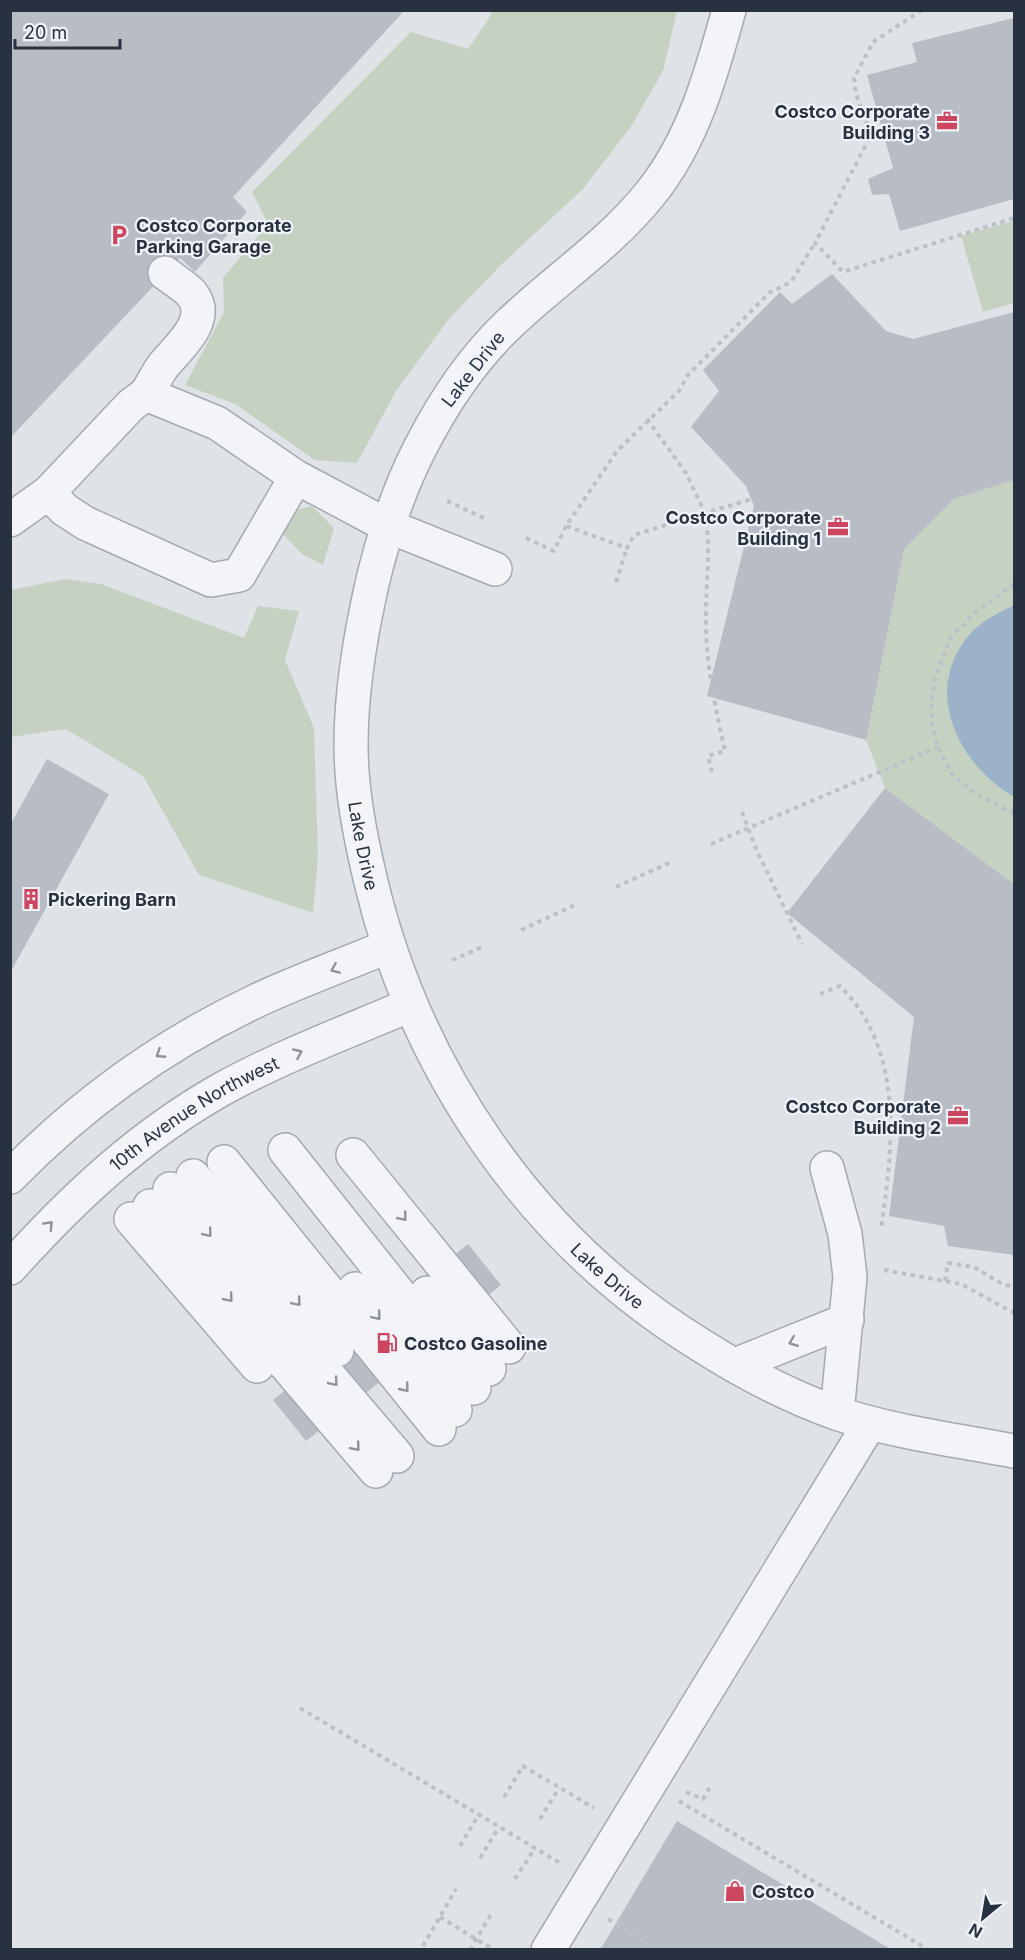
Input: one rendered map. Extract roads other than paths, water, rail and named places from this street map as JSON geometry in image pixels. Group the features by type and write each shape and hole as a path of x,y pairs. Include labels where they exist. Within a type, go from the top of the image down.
{"street":[{"name":"Lake Drive","path":"729,10 703,100 669,167 629,218 507,327 474,362 445,403 419,450 388,526 372,584 354,680 351,748 353,785 363,842 389,946 410,1005 463,1108 505,1168 546,1219 584,1258 673,1328 735,1365 837,1413 870,1423 1014,1450"},
{"path":"10,520 48,493 131,405 146,394 163,366 189,337 196,323 197,308 191,294 165,273"},
{"path":"146,394 217,423 296,477 388,526 495,569"},
{"path":"48,493 65,510 85,523 211,580 239,575 296,477"},
{"path":"10,1177 89,1105 166,1050 259,1000 389,946"},
{"name":"10th Avenue Northwest","path":"10,1268 90,1184 173,1120 256,1072 410,1005"},
{"path":"298,1151 442,1412"},
{"path":"368,1156 442,1412"},
{"path":"235,1160 442,1412"},
{"path":"827,1168 845,1234 850,1277 848,1320 837,1413"},
{"path":"442,1412 161,1197 442,1412"},
{"path":"735,1365 848,1320"},
{"path":"548,1950 870,1423"}],"water":[{"path":"1014,605 1014,797 994,783 976,765 962,745 952,723 947,700 949,676 957,654 972,632 992,617"}],"place":[{"name":"Costco Corporate Building 3","path":"947,121"},
{"name":"Costco Corporate Parking Garage","path":"119,235"},
{"name":"Costco Corporate Building 1","path":"838,527"},
{"name":"Pickering Barn","path":"31,899"},
{"name":"Costco Corporate Building 2","path":"958,1116"},
{"name":"Costco Gasoline","path":"387,1343"},
{"name":"Costco","path":"735,1891"}]}
